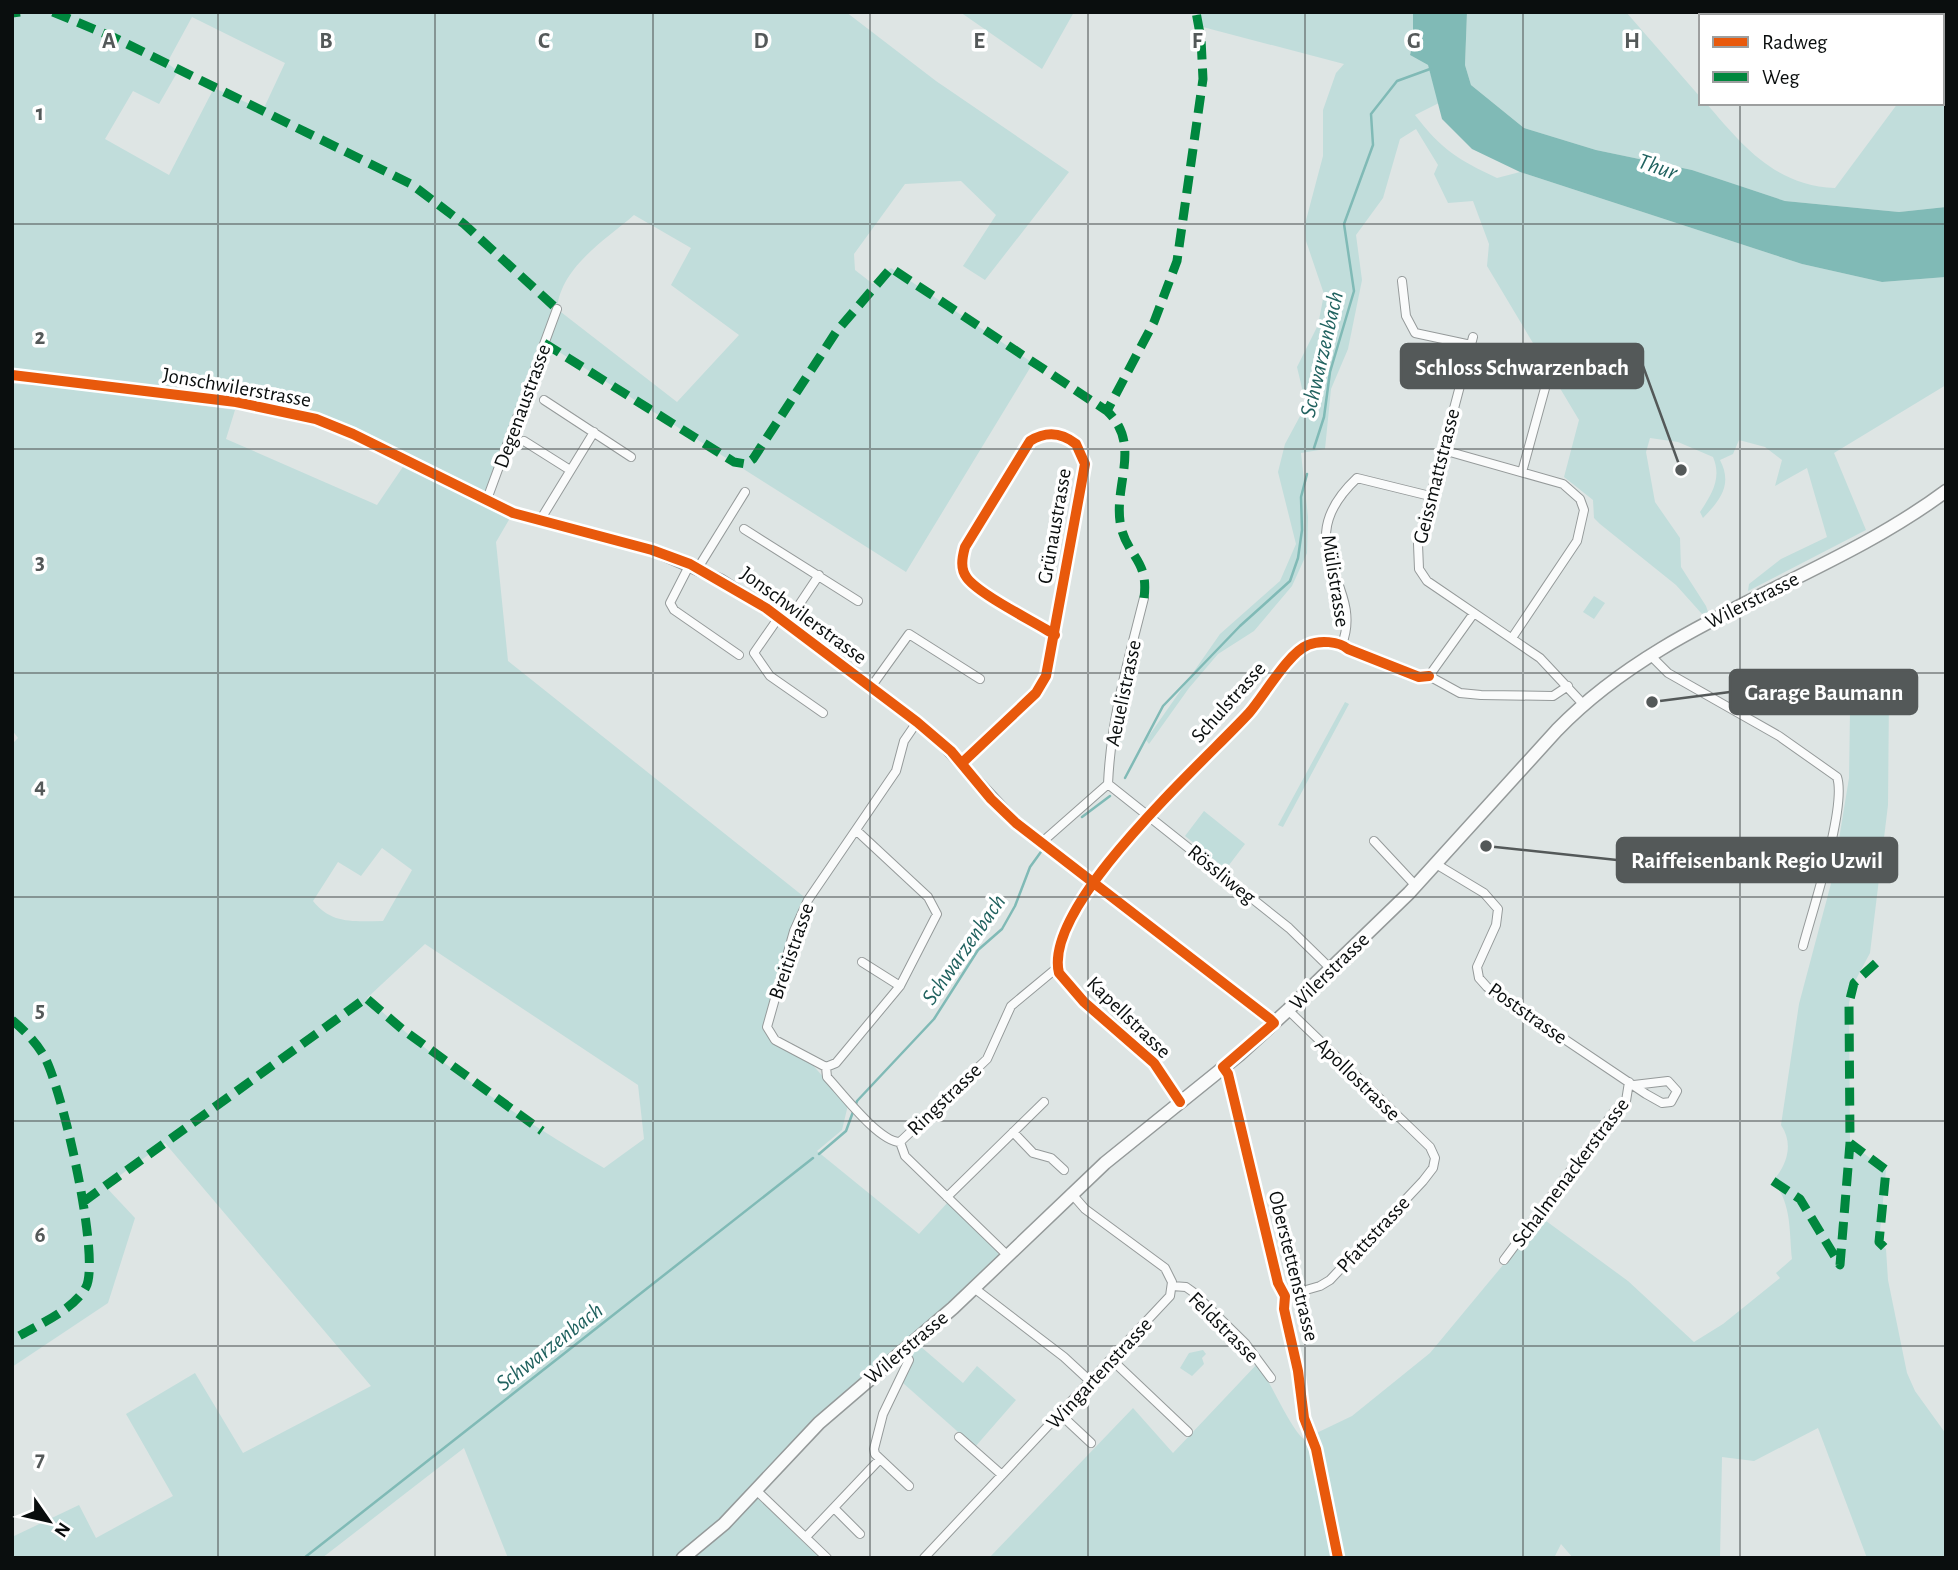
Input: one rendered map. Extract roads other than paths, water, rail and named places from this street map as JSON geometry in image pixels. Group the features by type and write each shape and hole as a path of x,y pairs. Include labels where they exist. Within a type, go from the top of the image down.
{"main road":[{"name":"Wilerstrasse","path":"683,1558 713,1534 819,1423 974,1288 1071,1194 1223,1068 1288,1010 1416,886 1584,705 1718,615 1889,528 1946,491"}],"street":[{"name":"Geissmattstrasse","path":"1402,281 1406,316 1415,333 1472,341 1418,544 1419,569 1431,584 1540,658 1584,705"},
{"name":"Degenaustrasse","path":"486,502 557,309"},
{"name":"Jonschwilerstrasse","path":"12,375 236,402 300,415 353,434 486,502 539,522 642,547 694,566 734,587 783,620 917,722 962,764 991,799 1041,843 1274,1023"},
{"path":"1522,472 1547,381"},
{"path":"544,400 631,457"},
{"path":"539,522 594,432"},
{"name":"Grünaustrasse","path":"962,764 1042,684 1055,635 1085,464 1076,444 1051,433 1041,434 1030,441 965,547 962,559 963,571 974,585 1055,635"},
{"path":"524,441 570,470"},
{"path":"1443,450 1552,480 1571,490 1580,499 1584,519 1575,543 1512,638"},
{"name":"Mülistrasse","path":"1342,644 1346,635 1344,608 1326,540 1331,510 1357,478 1430,496"},
{"path":"739,655 674,610 670,603 745,492"},
{"path":"744,529 858,601"},
{"path":"819,575 754,653 770,676 823,713"},
{"name":"Aeuelistrasse","path":"1108,784 1110,745 1119,688 1144,598"},
{"path":"1429,676 1474,613"},
{"path":"871,687 909,634 979,679"},
{"name":"Schulstrasse","path":"1093,884 1149,815 1250,712 1300,650 1321,642 1342,644"},
{"path":"1342,644 1348,649 1419,677 1429,676 1460,693 1553,696 1568,686"},
{"path":"1653,657 1668,673 1779,736 1837,777 1839,796 1830,841 1803,946"},
{"name":"Breitistrasse","path":"900,1142 886,1138 859,1111 827,1077 826,1067 775,1040 768,1031 767,1021 794,932 808,900 820,878 857,831 896,771 904,741 917,722"},
{"path":"1041,843 1108,784"},
{"name":"Rössliweg","path":"1108,784 1289,928 1331,969"},
{"path":"826,1067 836,1063 900,986 932,926 936,910 928,897 857,831"},
{"path":"1374,841 1416,886"},
{"name":"Poststrasse","path":"1436,864 1484,893 1498,909 1496,925 1477,967 1482,982 1631,1084 1667,1104 1677,1091 1668,1081 1631,1084"},
{"path":"1058,967 1065,932 1093,884"},
{"path":"862,962 900,986"},
{"name":"Kapellstrasse","path":"1058,967 1078,996 1154,1063 1180,1102"},
{"name":"Ringstrasse","path":"1007,1255 905,1156 900,1142 987,1059 1011,1006 1058,967"},
{"name":"Apollostrasse","path":"1288,1010 1430,1147"},
{"name":"Oberstettenstrasse","path":"1223,1068 1228,1074 1278,1283 1284,1296 1304,1418 1316,1449 1338,1558"},
{"name":"Schalmenackerstrasse","path":"1504,1260 1614,1112 1626,1101 1631,1084"},
{"path":"947,1196 1044,1102"},
{"path":"1013,1132 1035,1154 1051,1158 1064,1170"},
{"name":"Pfattstrasse","path":"1284,1296 1320,1286 1335,1275 1433,1168 1436,1158 1430,1147"},
{"path":"1071,1194 1085,1209 1162,1265 1171,1276 1172,1286"},
{"name":"Wingartenstrasse","path":"924,1558 1167,1302 1172,1286"},
{"name":"Feldstrasse","path":"1172,1286 1192,1292 1245,1343 1271,1378"},
{"path":"974,1288 1064,1357 1091,1382"},
{"path":"903,1350 909,1360 883,1414 874,1449 880,1459 909,1486"},
{"path":"1112,1360 1188,1432"},
{"path":"1060,1414 1091,1443"},
{"path":"959,1437 1002,1475"},
{"path":"806,1537 880,1459"},
{"path":"756,1490 827,1558"},
{"path":"835,1509 860,1534"}],"water":[{"name":"Thur","path":"1413,12 1467,12 1465,65 1471,85 1524,128 1596,150 1692,170 1785,201 1899,212 1946,207 1946,277 1882,282 1802,264 1520,172 1472,149 1442,119 1428,65 1410,55"}],"waterway":[{"name":"Schwarzenbach","path":"1314,448 1324,417 1330,372 1354,291 1344,224 1373,145 1371,114 1397,81 1430,69"},
{"name":"Schwarzenbach","path":"1125,778 1163,706 1240,626 1290,581 1298,558 1302,530 1301,497 1307,474"},
{"name":"Schwarzenbach","path":"1082,817 1110,796"},
{"name":"Schwarzenbach","path":"819,1154 846,1131 857,1101 934,1019 978,950 1002,929 1015,906 1030,867 1043,849"},
{"name":"Schwarzenbach","path":"304,1558 813,1158"}],"place":[{"name":"Schloss Schwarzenbach","path":"1681,470"},
{"name":"Garage Baumann","path":"1652,702"},
{"name":"Raiffeisenbank Regio Uzwil","path":"1486,846"}]}
